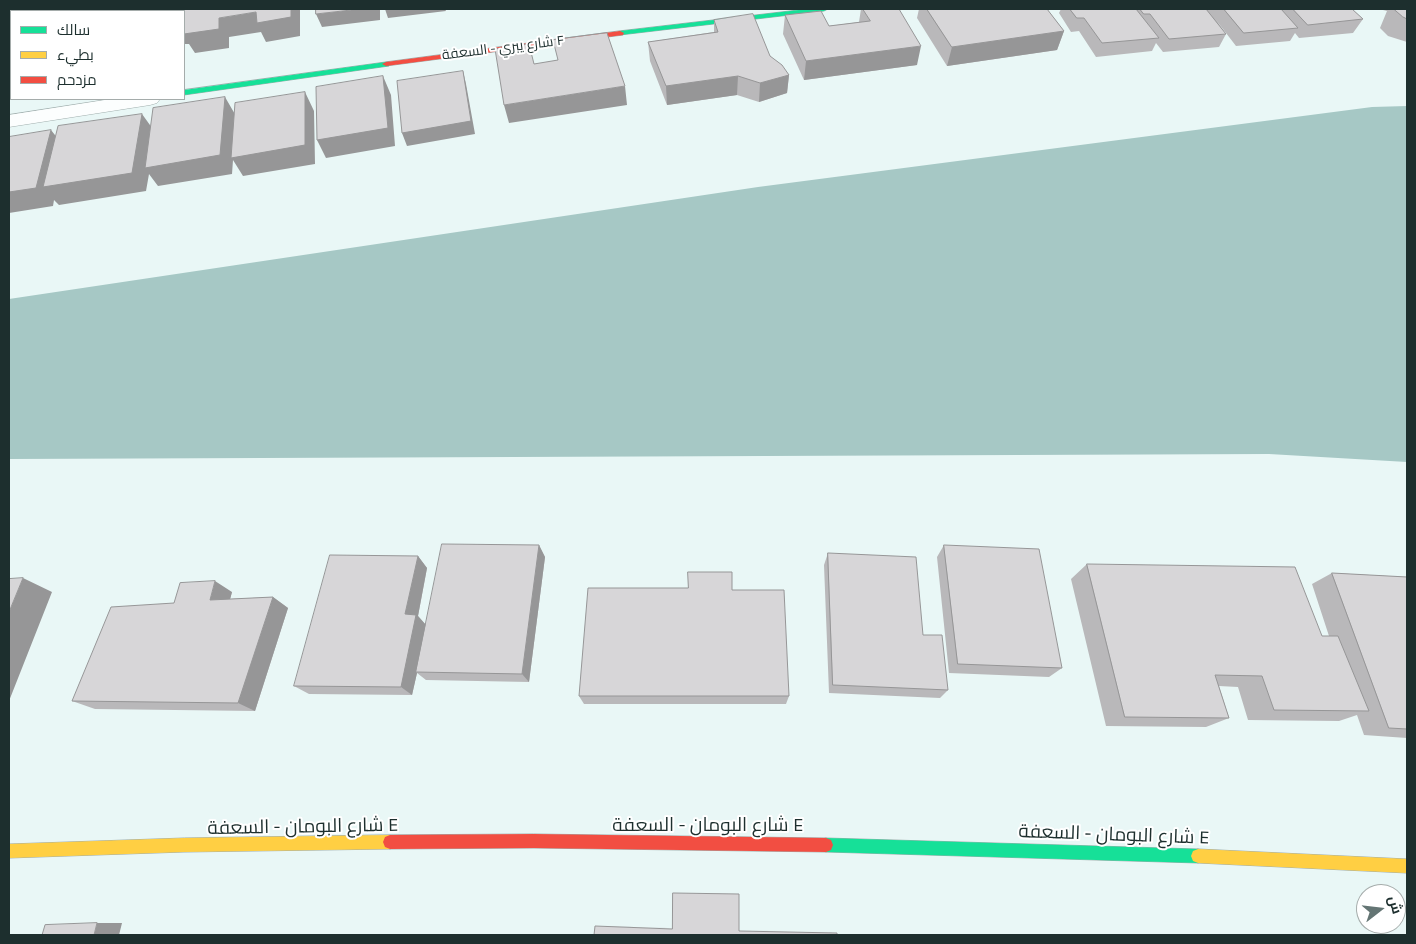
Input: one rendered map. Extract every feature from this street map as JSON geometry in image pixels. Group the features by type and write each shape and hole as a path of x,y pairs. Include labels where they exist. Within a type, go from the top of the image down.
{"street":[{"name":"شارع يبري - السعفة F","path":"185,94 336,70 506,47 824,9"},
{"path":"9,121 144,100"},
{"name":"شارع البومان - السعفة E","path":"9,851 442,842 786,844 1152,853 1407,866"}],"water":[{"path":"1407,106 1407,462 1269,454 9,459 9,299 758,187 1372,107"}],"building":[{"path":"291,9 291,17 257,23 256,12 219,18 219,29 185,34 185,10 73,10"},
{"path":"316,9 360,9 316,14"},
{"path":"863,9 899,9 921,46 806,61 785,15 821,11 829,26 870,21"},
{"path":"927,9 1047,9 1064,31 952,47"},
{"path":"1070,9 1136,9 1159,38 1102,43 1084,18 1077,18"},
{"path":"1140,9 1206,9 1226,34 1169,39 1150,14 1144,14"},
{"path":"1224,9 1281,9 1298,28 1244,33"},
{"path":"1293,9 1352,9 1363,19 1308,25"},
{"path":"1394,9 1407,9 1407,19 1403,17"},
{"path":"753,14 770,56 782,65 789,75 760,83 738,76 666,86 648,42 718,32 714,20"},
{"path":"607,33 625,86 504,105 495,49 529,44 534,64 558,60 553,40"},
{"path":"463,71 471,121 402,133 397,81"},
{"path":"383,76 388,128 317,140 316,87"},
{"path":"305,92 305,145 231,158 235,103"},
{"path":"225,97 220,155 145,168 153,108"},
{"path":"142,114 132,173 43,187 58,126"},
{"path":"51,130 36,188 9,192 9,137"},
{"path":"442,544 539,545 522,674 416,672"},
{"path":"944,545 1039,549 1062,668 958,664"},
{"path":"828,553 916,557 923,635 942,635 948,690 833,685"},
{"path":"330,555 418,556 405,614 416,615 401,687 294,686"},
{"path":"1087,564 1295,567 1322,636 1338,636 1369,711 1274,710 1262,676 1215,675 1229,718 1125,717"},
{"path":"688,572 732,572 732,590 784,590 789,696 579,696 588,588 688,588"},
{"path":"1332,573 1407,577 1407,729 1389,728"},
{"path":"23,578 9,612 9,579"},
{"path":"215,581 210,600 273,597 238,703 72,701 111,607 174,603 180,583"},
{"path":"673,893 739,894 739,931 837,933 837,935 594,935 595,926 672,929"},
{"path":"97,923 94,935 42,935 45,925"}],"traffic: fast":[{"path":"620,33 824,9"},
{"path":"185,93 386,64"},
{"path":"826,845 1198,856"}],"traffic: slow":[{"path":"9,851 184,845 390,842"},
{"path":"1198,856 1407,866"}],"traffic: jam":[{"path":"386,64 620,33"},
{"path":"390,842 534,841 826,845"}]}
